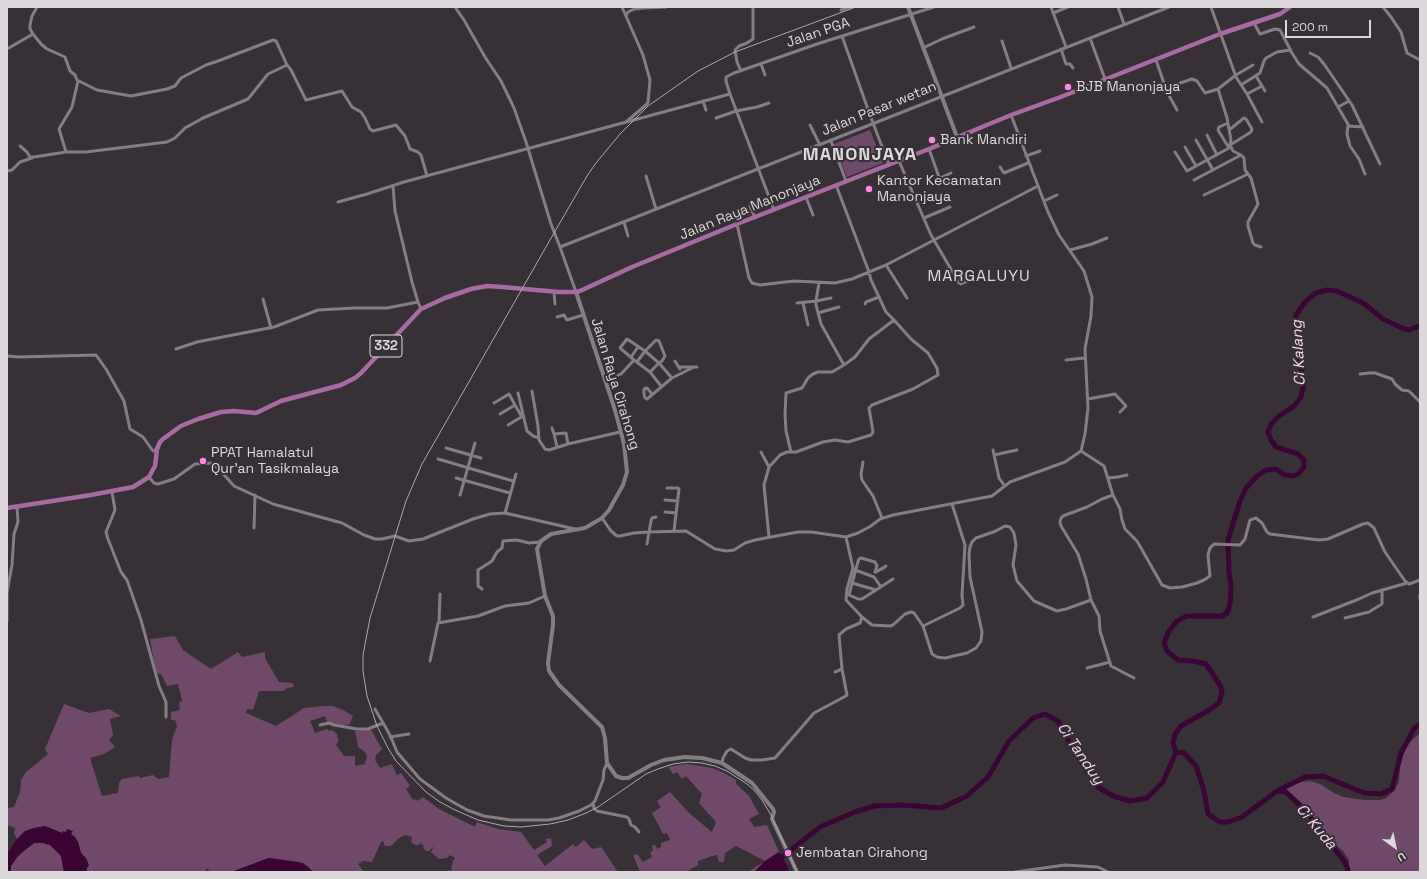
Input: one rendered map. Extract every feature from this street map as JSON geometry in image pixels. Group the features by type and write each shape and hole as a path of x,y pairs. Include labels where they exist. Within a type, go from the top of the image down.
{"main road":[{"name":"Jalan Raya Manonjaya","path":"576,292 632,267 737,224 1220,34 1280,14 1290,7"},
{"name":"332","path":"157,449 163,439 181,426 198,419 226,411 256,413 281,401 341,385 355,378 422,309 445,298 481,287 502,286 554,292 576,292"},
{"path":"7,508 112,492 133,487 149,477 156,466 157,449"}],"street":[{"path":"37,7 32,16 30,29 41,44 47,49 65,57 70,71 75,75 78,81 97,90 122,96 131,96 167,89 175,86 181,78 206,65 273,40 276,41 306,100 342,91 352,107 361,112 370,129 373,131 396,125 405,136 410,150 418,152 421,155 427,176"},
{"path":"455,7 504,88 518,119 552,228 576,292"},
{"path":"622,7 643,55 650,80 647,104 624,123"},
{"path":"626,16 628,12 634,9 666,7"},
{"path":"741,71 737,62 735,50 739,46 753,39 754,7"},
{"path":"841,10 850,7"},
{"path":"908,7 957,138"},
{"name":"Jalan PGA","path":"730,94 725,78 728,75 842,36 934,7"},
{"path":"1051,7 1066,47"},
{"path":"1053,13 1068,7"},
{"path":"1118,7 1124,24"},
{"name":"Jalan Pasar wetan","path":"560,247 1169,7"},
{"path":"1211,7 1236,74 1262,122"},
{"path":"1383,7 1401,32 1407,53 1420,60"},
{"path":"1254,23 1260,34 1275,29 1280,30 1299,64 1326,87 1348,125 1347,134 1350,146 1359,159 1365,174"},
{"path":"923,48 974,27"},
{"path":"7,49 33,34"},
{"path":"842,36 889,165"},
{"path":"1090,38 1105,79"},
{"path":"1002,41 1011,68"},
{"path":"1061,49 1066,64 1070,64 1073,68"},
{"path":"1241,85 1261,72 1266,58 1277,52 1291,51"},
{"path":"1310,53 1318,57 1324,64 1349,101 1380,164"},
{"path":"1156,60 1166,88 1177,110"},
{"path":"761,64 765,75"},
{"path":"7,171 12,170 20,162 34,157 66,152 86,152 171,140 185,128 198,121 248,99 268,74 287,65"},
{"path":"1166,88 1192,79 1197,81 1205,93 1218,89 1236,74 1253,65"},
{"path":"1256,76 1265,91"},
{"path":"66,152 59,129 72,108 78,81"},
{"path":"1247,94 1262,86"},
{"path":"1218,89 1228,123 1231,140 1229,147"},
{"path":"338,202 404,182 730,94 774,210"},
{"path":"703,101 706,110"},
{"path":"1338,107 1349,101"},
{"path":"716,118 736,110 757,107 768,103"},
{"path":"602,518 611,531 617,536 634,533 686,531 715,549 727,551 734,550 745,542 805,532 846,537 866,530 882,518 892,515 992,496 1004,485 1027,475 1066,462 1081,451 1084,444 1087,423 1088,399 1084,358 1091,316 1092,297 1084,271 1059,235 1028,163 1011,115"},
{"path":"1175,152 1186,170 1217,155 1252,131 1244,118 1229,130"},
{"path":"1228,123 1219,127 1218,130 1229,147 1244,158 1245,170 1251,178 1258,204 1248,222 1248,226 1255,245 1261,247"},
{"path":"810,125 820,145"},
{"path":"1348,125 1363,127"},
{"path":"1207,135 1217,155"},
{"path":"1196,140 1213,170"},
{"path":"831,141 846,181"},
{"path":"20,146 30,157 34,157"},
{"path":"1185,147 1196,166"},
{"path":"929,149 939,177 940,178 951,173"},
{"path":"1026,156 1040,151"},
{"path":"1194,180 1241,155"},
{"path":"899,161 934,240 959,283 961,284 972,279"},
{"path":"1000,167 1004,173 1028,163"},
{"path":"1204,195 1248,174"},
{"path":"646,176 656,209"},
{"path":"769,537 764,485 769,467 783,453 796,452 823,442 835,440 848,442 871,435 873,432 869,408 872,405 908,391 937,377 939,372 931,357 911,339 886,312 871,280 836,185"},
{"path":"393,186 395,210 418,302 422,309"},
{"path":"737,224 749,278 752,283 760,285 794,281 819,283 843,282 886,265 1038,186"},
{"path":"1044,201 1057,195"},
{"path":"806,197 813,215"},
{"path":"750,206 755,218"},
{"path":"924,218 950,207"},
{"path":"624,222 628,236"},
{"path":"1070,250 1107,238"},
{"path":"886,265 907,298"},
{"path":"819,283 816,301 821,324 844,365"},
{"path":"554,292 555,304"},
{"name":"Jalan Raya Cirahong","path":"540,542 543,538 551,534 585,528 602,518 609,510 623,485 627,472 626,456 620,432 576,292"},
{"path":"865,304 866,302 879,297"},
{"path":"797,303 831,298"},
{"path":"263,299 271,328"},
{"path":"176,349 197,342 271,328 318,310 387,308 418,302"},
{"path":"803,303 808,325"},
{"path":"818,313 839,307"},
{"path":"557,317 564,315 567,320 583,315"},
{"path":"791,452 785,420 786,393 802,388 808,378 813,374 818,372 832,372 844,365 855,357 869,339 894,320"},
{"path":"661,386 650,372 620,348 627,339 659,363 672,378"},
{"path":"605,381 621,374 656,340 659,341 665,356 662,361 650,372"},
{"path":"630,357 638,347"},
{"path":"7,356 96,355 106,369 124,401 130,429 143,437 152,450 157,449"},
{"path":"1066,360 1084,358"},
{"path":"675,361 682,372"},
{"path":"652,394 672,378 682,372 696,367 679,368"},
{"path":"640,373 644,368"},
{"path":"1360,374 1375,373 1392,379 1402,390 1409,391 1420,402"},
{"path":"532,391 539,438 545,449 620,432"},
{"path":"518,393 522,417"},
{"path":"494,403 509,394 522,417 528,433 539,438"},
{"path":"1088,399 1115,394 1126,406 1120,412"},
{"path":"500,414 515,405"},
{"path":"508,425 522,417"},
{"path":"552,428 557,447"},
{"path":"554,434 566,432 568,444"},
{"path":"460,495 475,443"},
{"path":"446,448 481,458"},
{"path":"993,450 999,478 1004,485"},
{"path":"994,455 1017,450"},
{"path":"1081,451 1104,466 1113,495 1120,509 1125,529 1137,541 1162,585 1170,588 1182,587 1204,580 1210,576 1208,555 1210,548 1214,544 1240,545 1245,539 1250,520 1254,518 1262,523 1267,532 1270,534 1319,540 1328,540 1368,523 1374,528 1385,552 1407,583"},
{"path":"761,452 769,467"},
{"path":"438,459 513,481"},
{"path":"864,462 861,474 862,480 879,508 882,518"},
{"path":"149,477 154,483 158,484 174,479 195,464 211,463 218,468 234,486 273,504 342,523 375,539 395,536 410,541 423,539 473,519 490,514 505,513 578,530"},
{"path":"505,513 516,474"},
{"path":"1108,478 1127,475"},
{"path":"456,478 510,493"},
{"path":"667,488 679,489 674,531"},
{"path":"112,492 115,510 106,532 141,620 159,686 166,702 166,717"},
{"path":"254,528 255,495"},
{"path":"1113,495 1061,518 1061,526 1078,554 1091,600 1099,616 1100,631 1110,662 1113,668 1134,678"},
{"path":"665,500 678,501"},
{"path":"923,626 960,608 963,605 962,594 965,545 952,504"},
{"path":"7,621 7,593 12,565 14,534 18,522 17,507"},
{"path":"665,512 676,513"},
{"path":"647,544 651,520 652,518 656,517"},
{"path":"876,572 877,566 875,562 861,558 858,560 847,589 846,600 872,625 890,626 905,614 913,612 923,626 932,654 937,657 945,658 967,653 980,645 982,632 970,577 970,547 976,538 995,532 1003,526 1010,527 1013,531 1015,544 1013,565 1017,581 1034,601 1056,611 1066,610 1091,600"},
{"path":"846,537 854,569 849,594 858,599 864,598 893,579"},
{"path":"375,709 398,753 420,779 446,798 475,813 511,820 548,820 579,811 593,803 604,780 604,770 607,762 605,738 602,727 559,685 549,671 548,663 553,620 552,612 545,596 537,551 540,542 529,543 517,540 502,541 502,548 497,552 492,560 478,570 478,585 479,588 482,589"},
{"path":"965,545 970,547"},
{"path":"871,575 886,566 882,569"},
{"path":"854,569 871,575 881,587"},
{"path":"1313,618 1372,593 1407,583 1420,582"},
{"path":"852,583 876,590"},
{"path":"1345,618 1369,612 1382,604 1382,591"},
{"path":"430,661 437,626 439,623 440,594"},
{"path":"439,623 478,616 505,606 529,603 545,596"},
{"path":"722,763 727,751 731,749 751,760 775,758 814,713 846,696 847,693 842,669 839,635 846,629 860,622 862,617"},
{"path":"1087,668 1110,662"},
{"path":"835,672 842,669"},
{"path":"320,725 329,723 357,729 368,729 383,723"},
{"path":"390,737 409,734"},
{"path":"607,762 616,776 622,778 628,778 651,765 674,758 702,758 722,763 740,774 756,787 773,809 774,812 772,819 797,872"},
{"path":"593,803 596,811 627,817 631,826 636,827 639,832"},
{"path":"1015,872 1065,865 1098,867 1108,872"}],"shaded area":[{"path":"870,130 883,163 847,177 834,144"},
{"path":"175,636 183,650 211,669 238,652 242,657 265,652 265,658 279,682 293,683 294,687 287,688 283,691 259,691 253,710 247,709 246,713 276,726 304,708 333,706 343,710 353,716 349,725 345,724 344,726 327,722 325,716 310,721 315,733 327,729 329,731 332,730 337,734 339,739 336,745 344,756 355,756 355,766 365,764 367,756 364,751 358,747 355,731 371,730 382,749 376,755 375,760 380,768 392,764 397,775 401,773 410,786 406,789 413,800 416,799 417,801 423,797 439,809 473,826 475,826 477,822 498,829 521,832 534,850 547,842 546,839 551,838 552,846 537,855 545,866 573,844 576,847 584,840 592,849 601,847 618,872 446,872 448,870 451,871 455,858 450,855 447,858 439,859 431,852 434,846 429,851 426,851 421,842 419,845 415,845 411,842 412,837 405,835 391,846 385,846 383,841 381,842 372,862 363,861 358,864 364,872 313,872 308,866 299,862 269,858 231,872 209,872 208,868 204,872 87,872 86,858 81,853 75,837 70,834 72,832 62,833 45,826 25,831 17,839 14,833 15,828 7,825 7,808 14,807 20,792 21,780 26,772 48,754 45,749 64,704 89,713 109,709 121,716 110,719 113,735 109,740 115,747 104,754 90,758 102,796 118,793 119,783 122,779 139,776 140,778 153,775 158,779 169,777 172,740 177,726 175,720 171,720 171,712 180,710 179,702 182,701 178,684 167,686 161,674 156,673 150,639"},
{"path":"1420,733 1420,872 1344,872 1349,866 1349,860 1343,851 1320,829 1302,803 1286,789 1295,783 1310,781 1320,784 1334,793 1344,797 1365,800 1381,800 1386,798 1394,791 1399,782 1400,766 1405,750 1410,742"},
{"path":"686,764 712,768 736,780 736,784 749,796 759,814 749,819 754,827 767,825 779,852 765,861 736,846 725,853 724,862 719,862 717,855 698,861 698,865 686,872 640,872 633,855 637,854 643,862 652,857 650,852 653,851 652,845 655,845 657,849 661,847 661,843 670,840 667,833 663,834 652,813 661,807 657,801 670,792 689,813 712,832 716,822 699,803 702,794 686,776 682,779 677,772 673,774 668,767"},
{"path":"45,826 62,833 63,831 66,832 67,829 73,831 71,834 78,842 81,853 86,858 89,865 86,870 87,872 64,872 61,856 50,845 34,843 18,856 11,866 11,872 7,872 7,854 17,839 25,831"},
{"path":"34,843 50,845 55,849 61,856 64,872 11,872 11,866 18,856"},
{"path":"779,852 789,869 785,872 754,872 765,861"},
{"path":"269,858 303,863 313,872 231,872"},
{"path":"765,861 754,872 748,872"}],"waterway":[{"name":"Ci Kalang","path":"1176,752 1173,743 1175,734 1181,726 1219,703 1222,692 1220,685 1206,664 1194,661 1178,660 1167,651 1164,643 1169,631 1177,621 1187,616 1222,616 1227,613 1230,604 1231,587 1228,540 1240,501 1246,488 1257,476 1266,470 1276,469 1285,475 1293,476 1298,474 1304,467 1304,460 1298,454 1276,447 1268,432 1271,424 1279,416 1294,406 1301,397 1304,383 1297,344 1295,325 1296,315 1305,302 1316,293 1327,290 1337,291 1363,303 1383,319 1402,328 1409,330 1420,326"},
{"name":"Ci Tanduy","path":"777,861 820,827 855,812 874,806 902,805 941,808 967,796 988,777 1009,741 1033,718 1045,714 1058,721 1075,753 1098,787 1113,796 1130,801 1147,798 1163,782 1176,752 1184,753 1196,766 1204,791 1208,814 1220,822 1228,822 1242,817 1277,791 1305,777 1323,776 1364,793 1381,794 1392,789 1401,753 1415,727 1420,725"},
{"name":"Ci Kuda","path":"1277,791 1286,792 1307,813 1344,861 1348,869 1347,872"}],"railway":[{"path":"797,872 771,815 754,790 727,771 702,763 688,762 673,764 658,769 646,774 598,807 568,820 550,824 521,827 504,826 478,820 453,809 426,792 396,761 388,748 377,726 367,696 363,671 363,655 370,618 406,501 422,464 554,233 596,163 620,134 648,106 698,71 735,52 856,7"}],"place":[{"name":"BJB Manonjaya","path":"1068,87"},
{"name":"Bank Mandiri","path":"932,140"},
{"name":"Kantor Kecamatan Manonjaya","path":"869,189"},
{"name":"PPAT Hamalatul Qur'an Tasikmalaya","path":"203,461"},
{"name":"Jembatan Cirahong","path":"788,853"}],"district":[{"name":"MANONJAYA","path":"860,155"},
{"name":"MARGALUYU","path":"979,277"}]}
